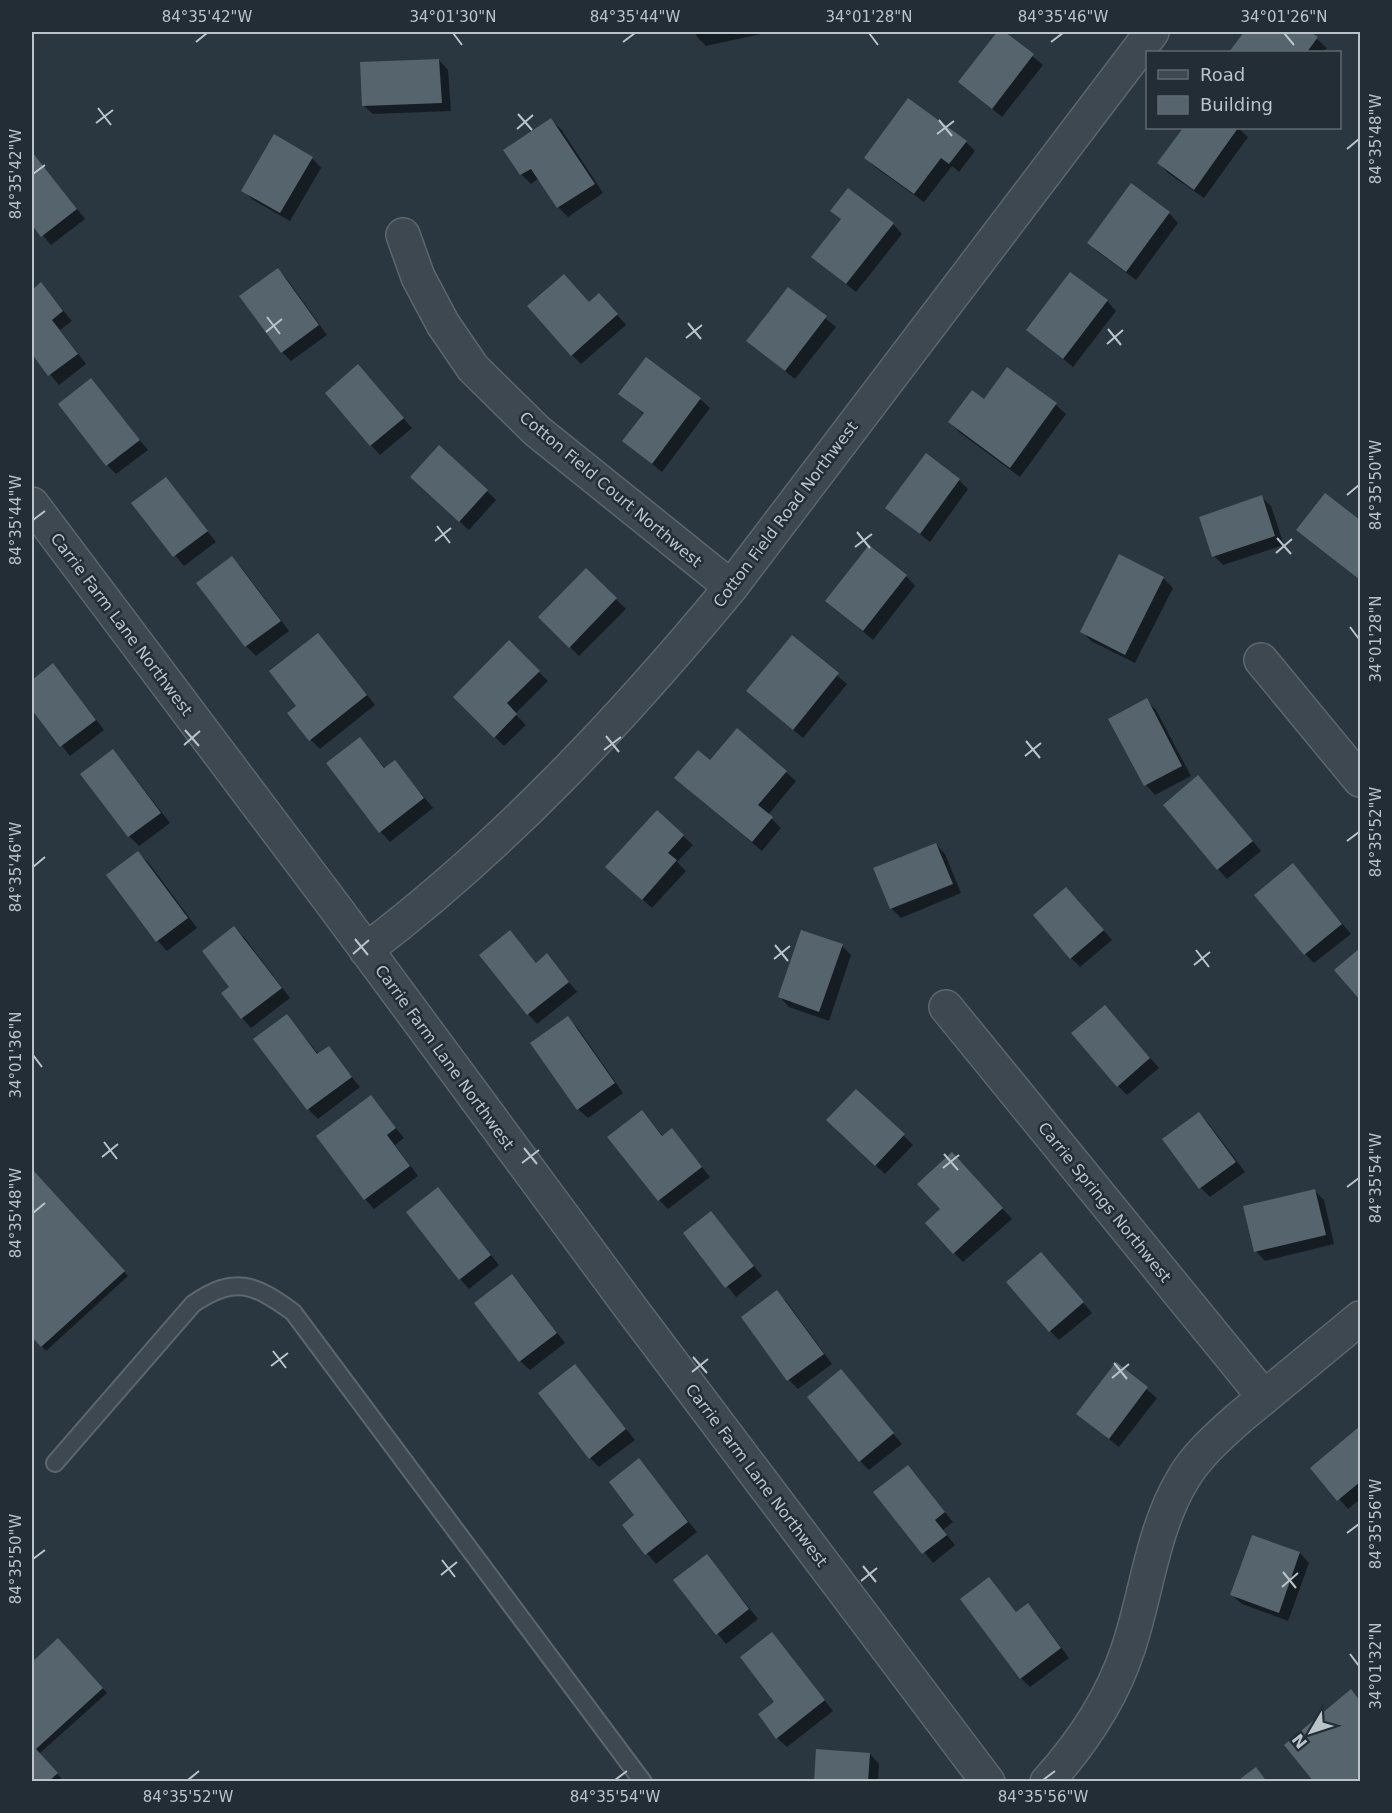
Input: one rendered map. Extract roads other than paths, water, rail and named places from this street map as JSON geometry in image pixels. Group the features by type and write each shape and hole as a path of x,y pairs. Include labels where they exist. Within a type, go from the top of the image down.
{"street":[{"name":"Cotton Field Road Northwest","path":"366,950 408,918 493,842 578,759 671,660 731,587 1152,32"},
{"name":"Cotton Field Court Northwest","path":"403,235 418,277 443,324 473,368 537,431 731,587"},
{"name":"Carrie Farm Lane Northwest","path":"32,504 630,1307 988,1782"},
{"path":"1261,660 1360,780"},
{"name":"Carrie Springs Northwest","path":"946,1007 1264,1397"},
{"path":"1047,1782 1092,1724 1120,1669 1137,1622 1162,1523 1184,1476 1219,1436 1360,1318"}],"lane":[{"path":"55,1462 193,1304 210,1292 229,1286 250,1287 270,1296 292,1312 643,1782"}]}
